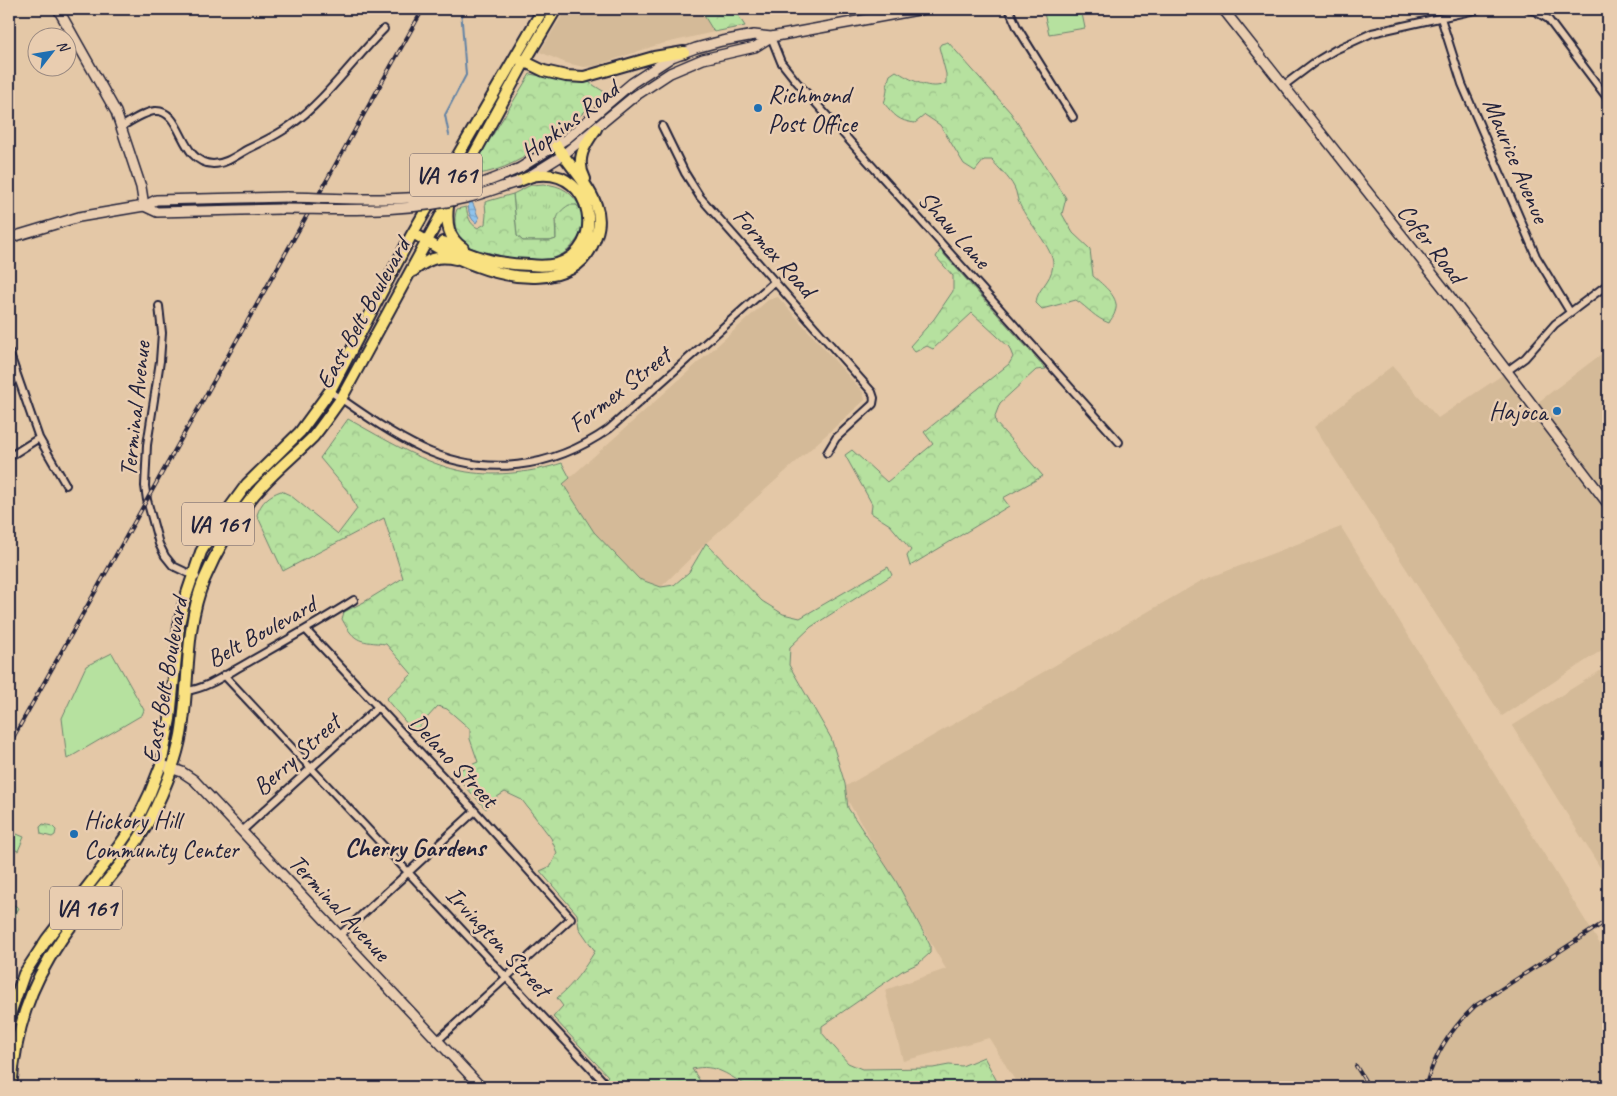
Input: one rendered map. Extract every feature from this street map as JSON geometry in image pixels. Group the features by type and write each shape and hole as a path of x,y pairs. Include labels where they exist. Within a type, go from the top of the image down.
{"main road":[{"path":"58,9 116,112 140,187 144,206"},
{"name":"East Belt Boulevard","path":"9,1017 24,974 47,939 137,820 150,793 161,765 170,719 179,625 192,575 201,552 227,510 247,484 300,432 330,391 413,233 543,9"},
{"name":"East Belt Boulevard","path":"11,1087 18,1032 36,980 61,939 128,855 154,811 172,768 181,734 191,631 204,581 223,543 255,494 314,435 340,398 448,200 556,9"},
{"name":"Hopkins Road","path":"9,238 79,217 144,206 156,200 287,197 389,198 441,194 493,180 520,168 556,146 632,83 672,57 684,52 722,40 754,35 770,37 923,9"},
{"name":"Cofer Road","path":"1223,9 1508,372 1608,504"},
{"name":"Hopkins Road","path":"144,206 157,212 385,209 414,207 466,198 517,182 545,167 596,129 632,98 670,73 703,59 755,47 770,37"},
{"path":"515,56 544,71 566,76 584,77 654,57 684,52"},
{"path":"408,275 425,261 433,258 448,258 490,271 530,276 554,275 575,266 588,255 598,232 600,219 580,164 582,149 596,129"},
{"path":"556,146 592,196"},
{"path":"413,233 470,255 505,264 544,266 565,260 581,245 586,234 589,221 584,198 578,191 558,177 537,175 517,182"},
{"path":"448,200 446,220 450,234 458,245 479,258"},
{"path":"428,238 468,263"},
{"name":"Terminal Avenue","path":"161,765 182,772 194,780 481,1087"},
{"path":"89,885 110,878"}],"street":[{"path":"1009,9 1017,27 1074,117"},
{"path":"1283,86 1315,62 1372,33 1479,9"},
{"path":"1528,9 1548,19 1608,99"},
{"name":"Maurice Avenue","path":"1441,18 1462,84 1536,256 1570,312"},
{"path":"121,127 148,113 160,111 172,120 194,157 206,163 214,164 226,161 291,126 313,107 384,29"},
{"name":"Shaw Lane","path":"770,37 780,62 796,81 1119,442"},
{"name":"Formex Road","path":"662,126 684,173 700,197 868,386 873,395 874,401 870,407 836,438 827,453"},
{"name":"Formex Street","path":"330,391 410,442 445,458 492,466 517,465 540,461 565,454 609,429 775,282"},
{"path":"1508,372 1525,358 1555,324 1608,284"},
{"name":"Terminal Avenue","path":"159,306 162,333 160,361 147,446 145,486 147,500 159,544 165,556 174,566 204,581"},
{"path":"9,352 38,438 66,485"},
{"path":"9,456 38,438"},
{"name":"Belt Boulevard","path":"186,692 195,690 224,675 306,630 354,600"},
{"name":"Delano Street","path":"306,630 475,811 571,918 505,978"},
{"name":"Irvington Street","path":"224,675 602,1080 595,1087"},
{"name":"Berry Street","path":"242,831 377,708"},
{"path":"339,936 475,811"},
{"path":"24,974 36,980"},
{"path":"438,1041 505,978"}],"shaded area":[{"path":"566,9 700,9 714,32 657,45 595,66 584,67 566,63 540,52"},
{"path":"778,297 863,392 865,400 706,543 661,587 639,579 594,532 563,484 768,300"},
{"path":"1608,349 1608,493 1537,403"},
{"path":"1392,366 1438,418 1504,374 1608,512 1608,646 1502,716 1314,427"},
{"path":"1341,527 1608,957 1608,1087 1019,1087 989,1038 903,1061 885,990 946,969 841,789 1201,581"},
{"path":"1608,666 1608,880 1512,726"}],"green space":[{"path":"700,9 734,9 745,26 714,32"},
{"path":"1043,9 1081,9 1085,28 1049,34"},
{"path":"948,42 1011,113 1066,198 1062,214 1073,233 1090,249 1093,276 1110,292 1116,302 1114,315 1109,323 1096,316 1076,300 1042,309 1036,303 1039,293 1052,271 1052,258 1045,243 1023,212 1015,189 1009,180 992,160 984,160 975,171 964,164 940,125 925,115 915,123 904,121 884,103 890,75 896,71 914,81 927,85 934,86 946,83 946,74 939,47 941,44"},
{"path":"530,74 572,82 587,81 606,93 563,130 530,154 496,170 478,174 478,159"},
{"path":"531,185 556,186 566,191 574,198 581,209 576,205 555,220 556,239 550,241 523,241 517,236 513,194"},
{"path":"513,194 517,236 523,241 550,241 556,239 558,215 569,205 576,205 581,209 582,223 580,234 567,251 548,260 538,261 494,254 473,248 462,242 455,226 457,209 466,207 468,217 478,228 485,224 485,202"},
{"path":"940,250 1046,369 1036,370 1000,403 995,416 996,423 1043,476 1003,498 1009,506 910,566 907,556 911,550 890,525 871,513 872,504 845,455 852,450 887,482 933,444 924,432 1009,364 1013,357 1009,347 972,313 933,349 927,346 915,352 910,346 934,319 953,291 953,276 936,257"},
{"path":"348,419 391,443 451,469 491,474 515,473 562,463 570,478 563,484 594,532 639,579 661,587 674,585 689,572 706,543 762,601 783,614 800,618 888,567 892,575 811,627 790,647 789,665 831,738 845,784 848,808 896,881 930,945 930,953 919,963 902,971 822,1026 822,1033 848,1063 862,1069 962,1066 984,1057 1000,1087 749,1087 715,1069 701,1068 692,1069 704,1087 598,1087 608,1076 553,1017 563,1006 557,998 578,976 595,951 579,928 577,914 540,871 551,866 557,853 551,838 522,800 505,792 497,797 486,809 454,774 478,762 470,739 470,729 447,709 438,706 414,732 386,699 412,674 386,644 360,640 351,633 342,619 344,612 403,578 384,518 283,571 257,515 266,500 281,491 290,495 338,534 357,509 350,494 320,458"},
{"path":"112,653 144,710 142,715 67,759 62,718 86,666"},
{"path":"43,824 52,826 56,830 55,835 52,837 41,834 40,827"},
{"path":"12,832 24,837 18,851 9,847"},
{"path":"9,902 19,908 9,926"}],"water":[{"path":"470,201 479,218 476,223 469,213 468,206"}],"waterway":[{"path":"449,135 445,115 466,75 461,9"}],"railway":[{"path":"9,745 423,9"},
{"path":"1425,1087 1438,1053 1450,1034 1475,1006 1608,920"},
{"path":"1356,1066 1369,1087"}],"place":[{"name":"Richmond Post Office","path":"758,108"},
{"name":"Hajoca","path":"1557,411"},
{"name":"Hickory Hill Community Center","path":"74,834"}],"district":[{"name":"Cherry Gardens","path":"415,847"}]}
